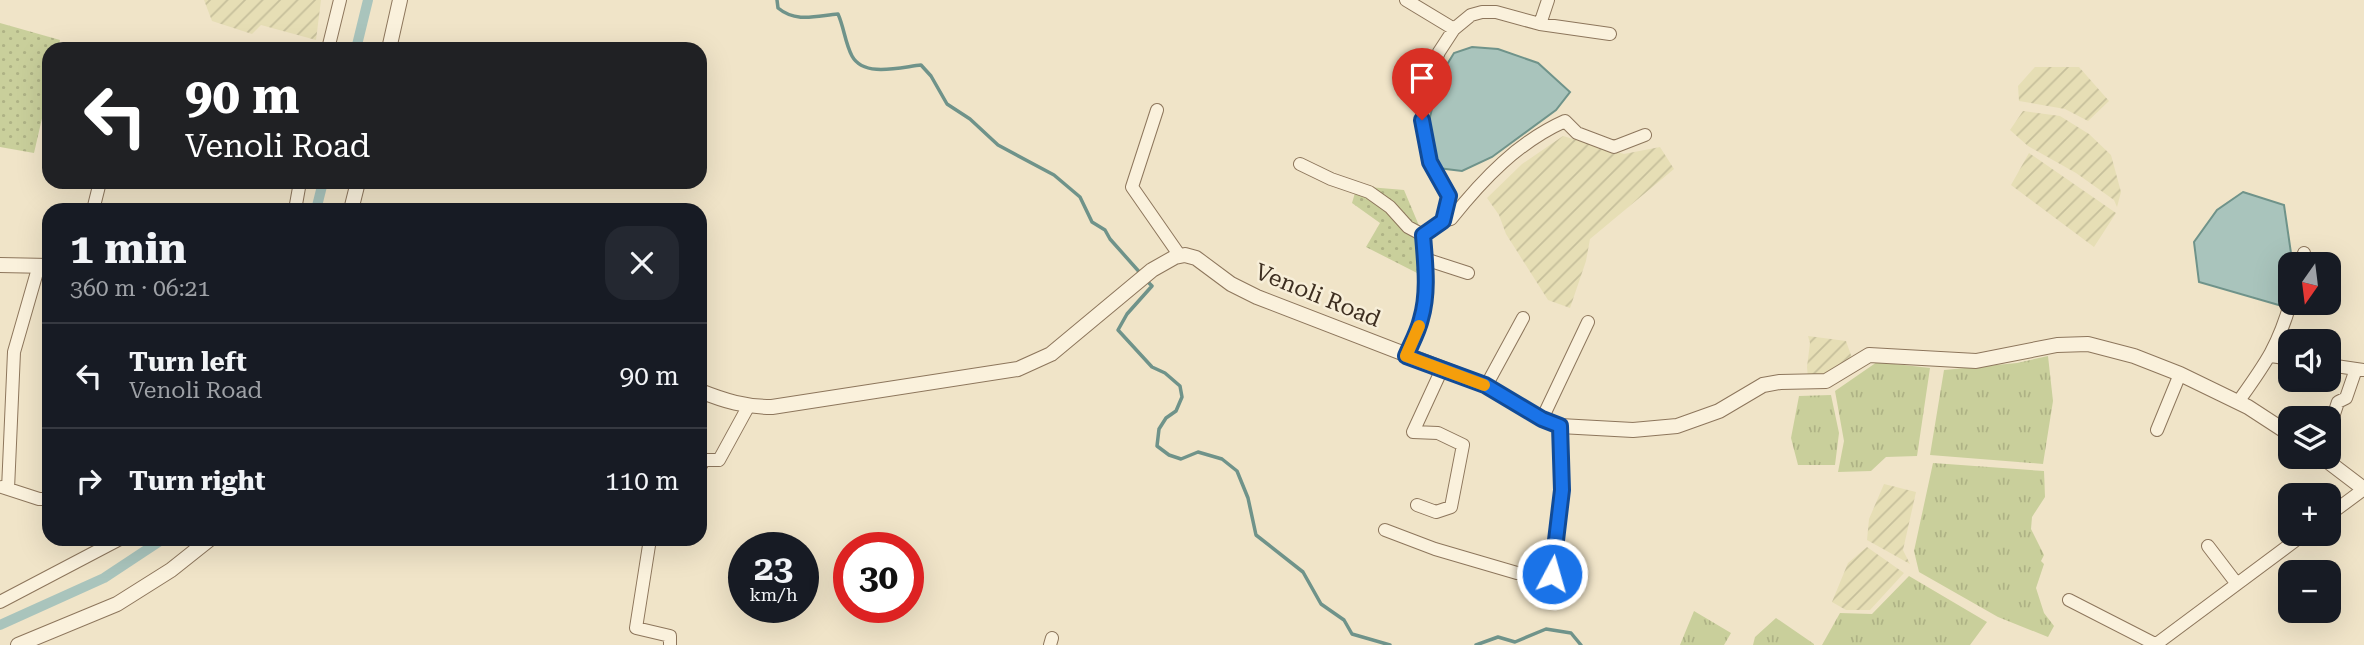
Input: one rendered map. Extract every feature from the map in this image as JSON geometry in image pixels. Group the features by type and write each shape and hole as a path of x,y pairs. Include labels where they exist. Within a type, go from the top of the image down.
{"street":[{"path":"330,42 340,0"},
{"path":"391,42 400,0"},
{"path":"1406,0 1454,29"},
{"path":"1539,24 1548,0"},
{"path":"1462,205 1449,196 1430,162 1422,120 1423,90 1439,52 1454,29 1471,15 1496,12 1539,24 1610,33"},
{"path":"707,394 748,407 772,407 1018,369 1051,354 1152,271 1180,256 1132,187 1157,110"},
{"path":"1423,235 1443,221 1451,219 1497,166 1546,129 1565,121 1577,132 1614,147 1645,135"},
{"path":"1300,164 1369,192 1390,207 1408,227 1423,235"},
{"path":"1443,221 1449,196"},
{"path":"1406,356 1421,320 1425,298 1423,235"},
{"name":"Venoli Road","path":"1180,256 1196,258 1231,284 1257,297 1486,386 1542,419 1560,426 1633,430 1677,426 1719,411 1763,385 1826,381 1869,355 1976,360 2057,345 2088,344 2134,356 2180,373 2238,402 2278,427"},
{"path":"1425,259 1468,273"},
{"path":"0,265 42,265"},
{"path":"42,271 13,352 5,428 4,487 42,499"},
{"path":"2238,402 2271,356 2282,334 2287,315"},
{"path":"1486,386 1523,318"},
{"path":"1542,419 1588,322"},
{"path":"2271,356 2278,357"},
{"path":"2337,406 2338,402 2346,398 2360,370 2341,367"},
{"path":"1417,505 1436,512 1451,507 1463,445 1438,433 1413,432 1442,369"},
{"path":"2157,430 2180,373"},
{"path":"707,460 719,460 748,407"},
{"path":"1385,530 1435,549 1517,573 1552,574 1562,490 1560,426"},
{"path":"2338,469 2364,489 2341,506"},
{"path":"0,603 107,546"},
{"path":"18,645 117,604 171,570 201,546"},
{"path":"649,546 636,628 670,636 670,645"},
{"path":"2207,546 2237,584"},
{"path":"2069,600 2156,645 2288,546"}],"shaded area":[{"path":"204,0 321,0 316,40 261,25 252,34 212,21"},
{"path":"2035,67 2079,67 2109,101 2088,121 2065,109 2019,101 2018,86"},
{"path":"2023,111 2060,116 2089,134 2111,155 2121,192 2117,207 2114,200 2076,173 2028,146 2010,130"},
{"path":"1563,136 1624,154 1660,147 1674,169 1590,239 1586,261 1570,308 1548,300 1506,234 1499,215 1487,198 1522,164"},
{"path":"2029,153 2116,213 2094,247 2011,185"},
{"path":"1808,336 1846,341 1852,358 1825,375 1808,378"},
{"path":"1884,484 1916,492 1903,550 1910,564 1867,540 1869,519"},
{"path":"1867,547 1904,573 1870,610 1846,610 1832,602 1848,563"}],"green space":[{"path":"0,23 60,40 42,42 42,118 34,153 0,147"},
{"path":"1357,186 1404,190 1420,228 1419,274 1366,247 1380,223 1352,203"},
{"path":"2048,356 2053,401 2043,464 1930,455 1944,370 2017,363"},
{"path":"1877,362 1930,368 1917,456 1886,457 1871,471 1838,472 1844,441 1835,391"},
{"path":"1831,395 1839,433 1835,465 1798,465 1791,438 1799,396"},
{"path":"1933,463 2044,471 2045,497 2032,517 2031,529 2044,555 2041,561 2044,564 2036,588 2044,613 2054,626 2048,637 1998,617 1919,572 1914,551"},
{"path":"1909,576 1987,622 1970,645 1822,645 1840,613 1872,614"},
{"path":"1694,611 1731,633 1724,645 1680,645"},
{"path":"1776,618 1814,645 1753,645 1755,637"}],"water":[{"path":"1472,47 1498,49 1538,63 1570,92 1556,110 1492,157 1462,171 1438,168 1429,121 1440,76 1454,53"},
{"path":"2243,192 2284,205 2291,252 2278,252 2278,305 2199,282 2194,242 2217,210"}],"waterway":[{"path":"358,42 368,0"},
{"path":"777,0 778,8 792,16 838,14 852,56 865,67 884,70 921,65 931,76 947,104 970,119 998,145 1054,175 1080,197 1092,222 1105,230 1142,275"},
{"path":"318,203 321,189"},
{"path":"1147,281 1152,286 1127,314 1118,330 1152,367 1165,373 1180,386 1182,397 1176,411 1166,418 1159,429 1157,446 1169,455 1181,459 1198,452 1222,459 1237,471 1248,498 1256,535 1303,572 1321,604 1344,620 1352,634 1390,645"},
{"path":"0,625 104,578 152,546"},
{"path":"1476,645 1498,637 1515,642 1546,629 1571,633 1581,645"}],"slow traffic":[{"path":"1419,326 1406,356 1484,385"}],"route":[{"path":"1422,120 1430,162 1449,196 1443,221 1423,235 1425,298 1421,320 1406,356 1485,385 1542,419 1560,426 1562,490 1552,574"}]}
